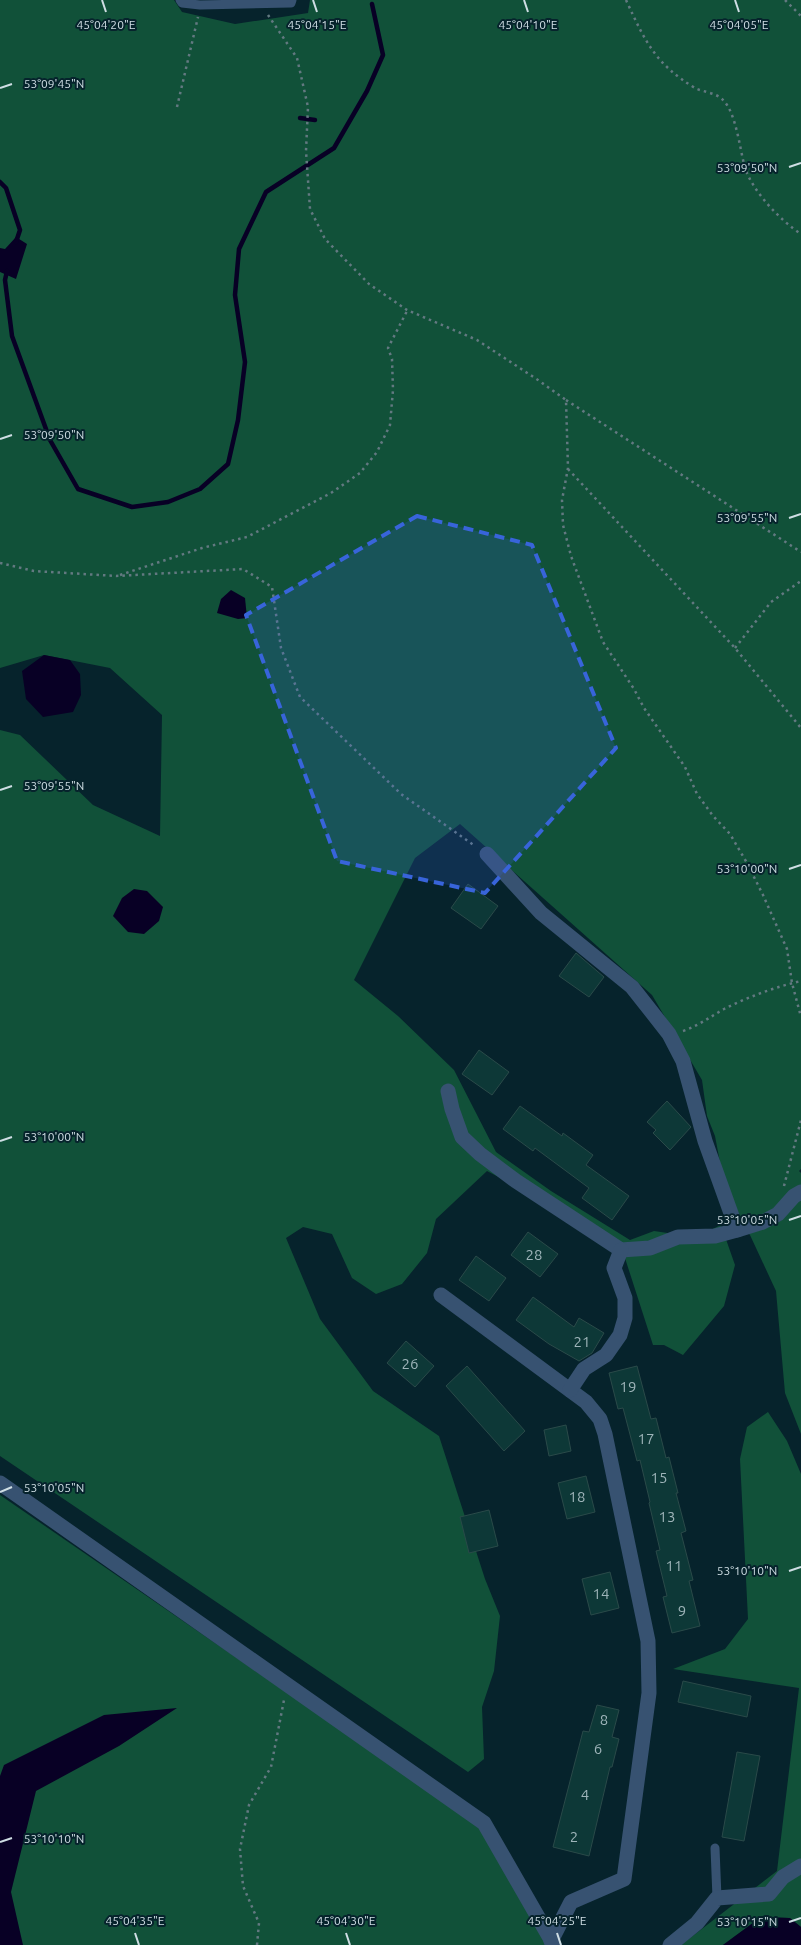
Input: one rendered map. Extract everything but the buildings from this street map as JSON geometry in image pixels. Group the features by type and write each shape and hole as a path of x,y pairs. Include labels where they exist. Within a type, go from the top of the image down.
{"street":[{"path":"487,854 541,913 632,987 669,1034 683,1061 705,1141 737,1230"},
{"path":"448,1091 462,1137 480,1154 516,1181 577,1219 621,1250 650,1248 678,1237 715,1236 763,1222 778,1214 794,1196 801,1192"},
{"path":"570,1390 584,1369 606,1355 620,1335 625,1318 625,1298 614,1268 621,1250"},
{"path":"441,1295 586,1402 600,1419 605,1434 648,1642 649,1693 624,1879 571,1902 553,1943"},
{"path":"0,1483 484,1823 553,1943"},
{"path":"670,1945 697,1923 716,1898 769,1894 783,1877 801,1866"}],"lane":[{"path":"180,0 182,3 200,5 291,3 292,0"},
{"path":"715,1848 716,1898"}],"path":[{"path":"626,0 644,39 666,68 696,88 723,99 733,116 746,170 764,200 787,226 801,234"},
{"path":"785,0 801,16"},
{"path":"260,4 297,58 309,116 306,151 310,209 325,239 369,284 407,310 477,340 801,552"},
{"path":"177,107 200,5"},
{"path":"116,576 202,548 247,536 331,493 360,473 377,452 390,425 393,390 392,360 388,348 407,310"},
{"path":"566,400 568,468 562,500 563,525 571,556 602,642 634,689 644,708 685,767 697,794 713,816 730,834 747,863 787,950 792,983 801,1017"},
{"path":"568,468 735,648 801,728"},
{"path":"0,563 34,571 116,576 243,569 272,587 281,648 300,697 401,794 487,854"},
{"path":"735,648 771,602 801,581"},
{"path":"669,1034 694,1027 752,997 801,981"},
{"path":"784,1188 801,1120"},
{"path":"257,1945 259,1923 243,1886 240,1849 249,1805 271,1767 287,1684"}],"highlighted area":[{"path":"417,516 532,545 616,748 485,893 337,861 246,615"}],"green space":[{"path":"0,0 174,0 182,12 235,24 308,13 310,0 801,0 801,1169 799,1171 801,1173 801,1434 785,1393 776,1291 750,1235 730,1215 715,1136 707,1116 702,1080 652,995 460,824 415,858 354,980 398,1016 454,1070 496,1152 551,1191 630,1240 654,1231 695,1237 721,1225 735,1265 724,1306 683,1355 664,1345 653,1345 624,1255 562,1210 487,1171 436,1219 427,1253 402,1284 376,1294 352,1278 332,1234 303,1227 286,1238 320,1319 373,1391 439,1436 485,1579 500,1616 494,1671 482,1707 484,1759 468,1772 0,1456 0,730 20,735 93,805 160,836 162,715 110,668 44,655 0,668"},
{"path":"768,1412 787,1441 801,1474 801,1927 789,1918 761,1917 723,1945 681,1945 777,1871 799,1688 673,1669 725,1649 748,1619 740,1459 747,1427"},
{"path":"0,1495 479,1825 547,1945 0,1945"}],"shaded area":[{"path":"16,237 27,244 16,279 0,272 0,248 5,249"},
{"path":"231,590 245,598 247,618 238,619 217,613 221,599"},
{"path":"44,655 70,660 80,674 81,695 73,712 43,717 26,699 22,671"},
{"path":"134,889 147,891 163,907 159,921 144,934 128,932 113,916 122,898"},
{"path":"177,1708 119,1746 36,1791 11,1892 23,1945 0,1945 0,1776 4,1765 104,1715"},
{"path":"761,1917 790,1918 801,1927 801,1945 723,1945"}],"waterway":[{"path":"7,271 5,280 12,336 50,440 78,489 132,507 168,502 200,489 228,464 238,420 245,362 235,295 239,249 266,192 334,148 367,91 383,55 372,4"},
{"path":"300,118 315,120"},
{"path":"0,182 6,188 20,230 16,242"}]}
